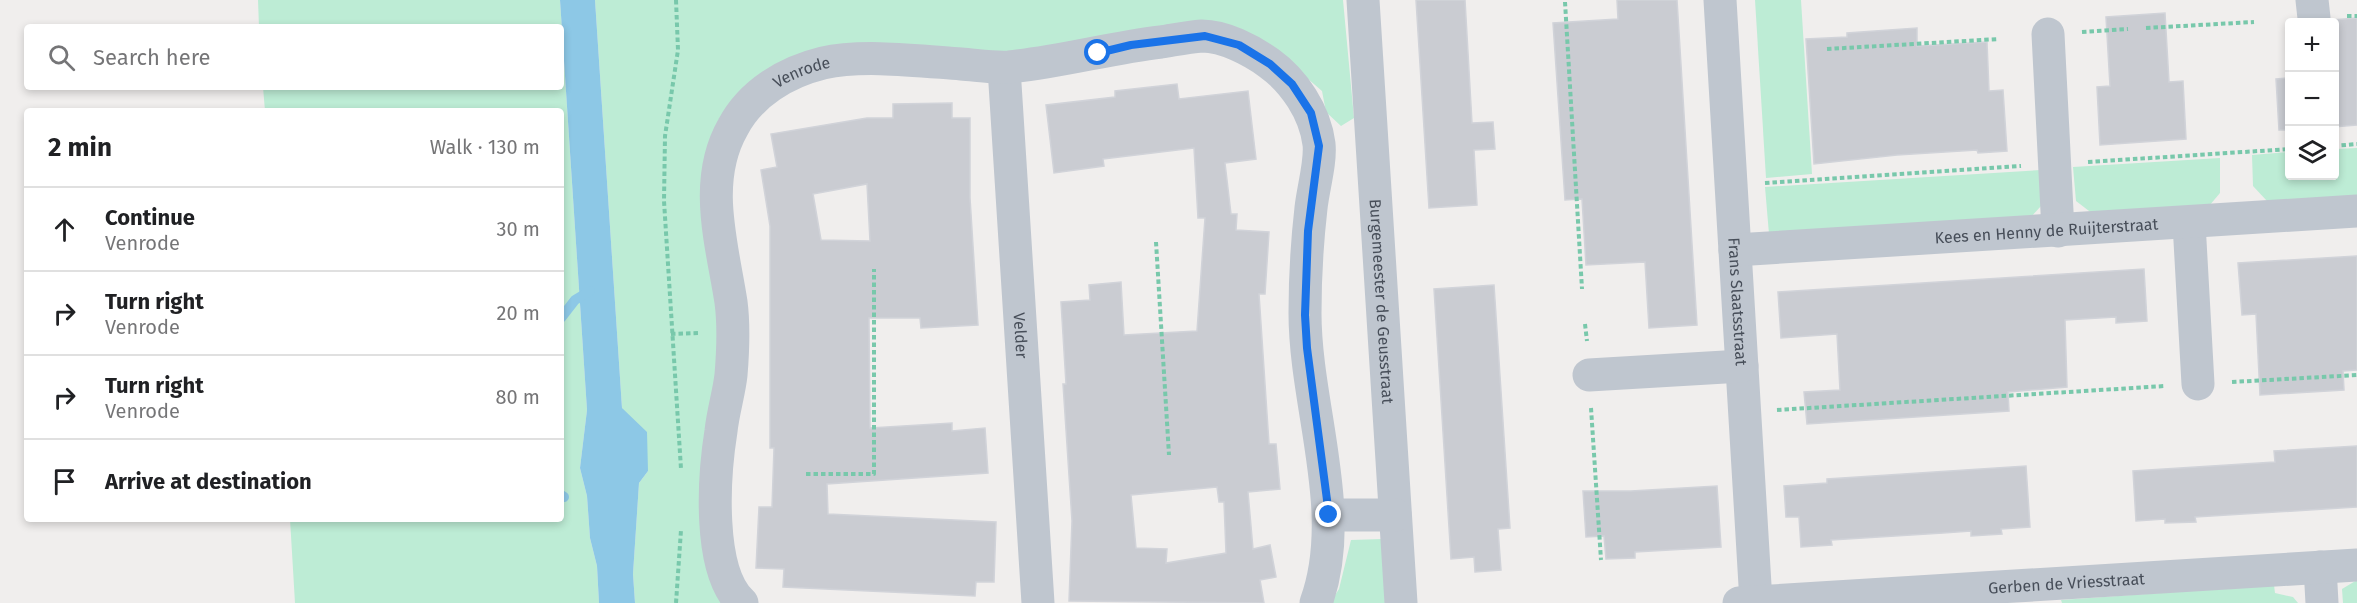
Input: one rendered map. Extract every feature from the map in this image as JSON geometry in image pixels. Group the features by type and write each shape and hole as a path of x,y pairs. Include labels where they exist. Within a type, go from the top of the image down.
{"street":[{"name":"Burgemeester de Geusstraat","path":"1363,0 1401,603"},
{"name":"Frans Slaatsstraat","path":"1720,0 1745,412 1748,602"},
{"path":"2048,34 2058,231"},
{"name":"Venrode","path":"742,603 736,598 725,578 715,519 720,433 730,379 733,343 731,304 717,223 716,185 722,154 732,127 751,100 792,73 827,62 887,59 1004,68 1131,45 1205,36 1239,45 1270,64 1292,84 1311,113 1319,146 1308,231 1305,315 1307,348 1329,515 1326,568 1316,603"},
{"name":"Velder","path":"1004,68 1038,603"},
{"path":"1319,146 1372,148"},
{"name":"Kees en Henny de Ruijterstraat","path":"1735,250 2357,211"},
{"path":"2189,223 2198,384"},
{"path":"1589,375 1742,366"},
{"path":"1329,515 1395,515"},
{"name":"Gerben de Vriesstraat","path":"1748,602 2020,594 2357,565"},
{"path":"2320,567 2322,603"}],"path":[{"path":"676,0 678,50 665,136 664,201 681,475"},
{"path":"1566,2 1582,289"},
{"path":"2146,28 2254,22"},
{"path":"1827,49 1999,39"},
{"path":"2339,146 2357,144"},
{"path":"1731,185 2285,148"},
{"path":"1156,242 1169,455"},
{"path":"806,474 874,474 874,269"},
{"path":"1585,324 1601,560"},
{"path":"1745,412 2357,375"},
{"path":"676,603 681,528"}],"green space":[{"path":"258,0 560,0 562,24 259,24"},
{"path":"595,0 1343,0 1354,118 1341,126 1326,112 1322,91 1293,66 1253,41 1024,57 890,50 727,115 717,313 726,603 635,603 633,574 639,483 648,471 622,408"},
{"path":"1755,0 1801,0 1812,174 1766,178"},
{"path":"564,61 587,410 580,468 587,496 590,538 597,566 599,603 295,603 290,522 564,522 564,108 265,108 263,90 564,90"},
{"path":"2357,148 2357,197 2267,201 2253,186 2252,155 2285,152 2285,180 2339,180 2339,149"},
{"path":"2220,158 2220,193 2209,206 2093,214 2076,201 2073,167"},
{"path":"2041,170 2042,205 2030,218 1769,234 1765,187"},
{"path":"1382,539 1385,603 1330,603 1339,589 1351,540"},
{"path":"2357,580 2357,603 2343,603 2342,589"},
{"path":"2274,585 2275,593 2293,597 2298,603 2062,603 2061,600"}],"water":[{"path":"560,0 595,0 622,408 647,432 648,471 639,483 633,574 635,603 599,603 597,566 590,538 587,496 580,468 587,410 564,61 564,24 562,24"}],"building":[{"path":"1416,0 1465,0 1472,123 1493,122 1495,149 1474,150 1477,205 1429,208"},
{"path":"1617,0 1677,0 1697,325 1649,328 1645,262 1586,265 1582,199 1565,200 1553,23 1618,19"},
{"path":"2165,13 2169,82 2183,81 2186,139 2100,145 2097,87 2110,86 2106,17"},
{"path":"2357,18 2357,125 2339,127 2339,72 2339,19"},
{"path":"1917,28 1917,46 1987,42 1989,91 2003,90 2007,151 1978,153 1977,150 1897,155 1814,164 1806,39 1847,37 1847,33"},
{"path":"2285,78 2285,130 2279,130 2276,79"},
{"path":"1177,84 1179,99 1248,91 1256,159 1225,163 1231,214 1237,214 1236,230 1269,232 1265,294 1259,294 1269,444 1276,444 1280,489 1248,492 1253,549 1270,545 1276,577 1260,580 1264,603 1069,601 1072,521 1063,384 1066,384 1061,302 1090,300 1089,285 1121,282 1124,335 1197,331 1205,218 1198,218 1194,148 1103,159 1104,166 1054,173 1046,105 1115,97 1115,91","holes":["1217,487 1219,502 1224,502 1226,553 1166,563 1167,549 1136,548 1131,495"]},
{"path":"952,103 952,118 970,118 970,198 978,325 921,328 920,318 869,318 870,428 952,423 952,431 985,428 988,473 827,484 828,514 996,522 994,582 976,582 975,596 783,587 784,569 756,568 759,507 772,507 774,448 770,448 770,226 761,170 777,167 771,134 867,118 893,118 893,104","holes":["867,184 870,241 821,240 813,194"]},
{"path":"2357,256 2357,370 2343,371 2344,390 2260,395 2256,314 2242,315 2238,263"},
{"path":"2144,269 2147,321 2116,323 2116,317 2065,320 2067,387 2008,392 2009,411 1807,424 1804,392 1840,390 1837,334 1781,338 1778,292"},
{"path":"1494,285 1510,528 1498,529 1501,570 1475,572 1474,557 1451,559 1434,289"},
{"path":"2357,446 2357,507 2195,517 2196,522 2165,523 2165,519 2136,521 2133,471 2275,462 2274,451"},
{"path":"2026,466 2030,527 2001,529 2002,534 1971,536 1971,531 1831,540 1832,545 1801,547 1799,517 1786,517 1784,486 1827,483 1827,479"},
{"path":"1717,486 1721,547 1635,552 1635,558 1606,559 1604,536 1586,537 1583,491"}],"waterway":[{"path":"564,314 575,300 590,291"}],"route":[{"path":"1098,53 1131,45 1205,36 1239,45 1270,64 1292,84 1311,113 1319,146 1308,231 1305,315 1307,348 1329,515"}]}
